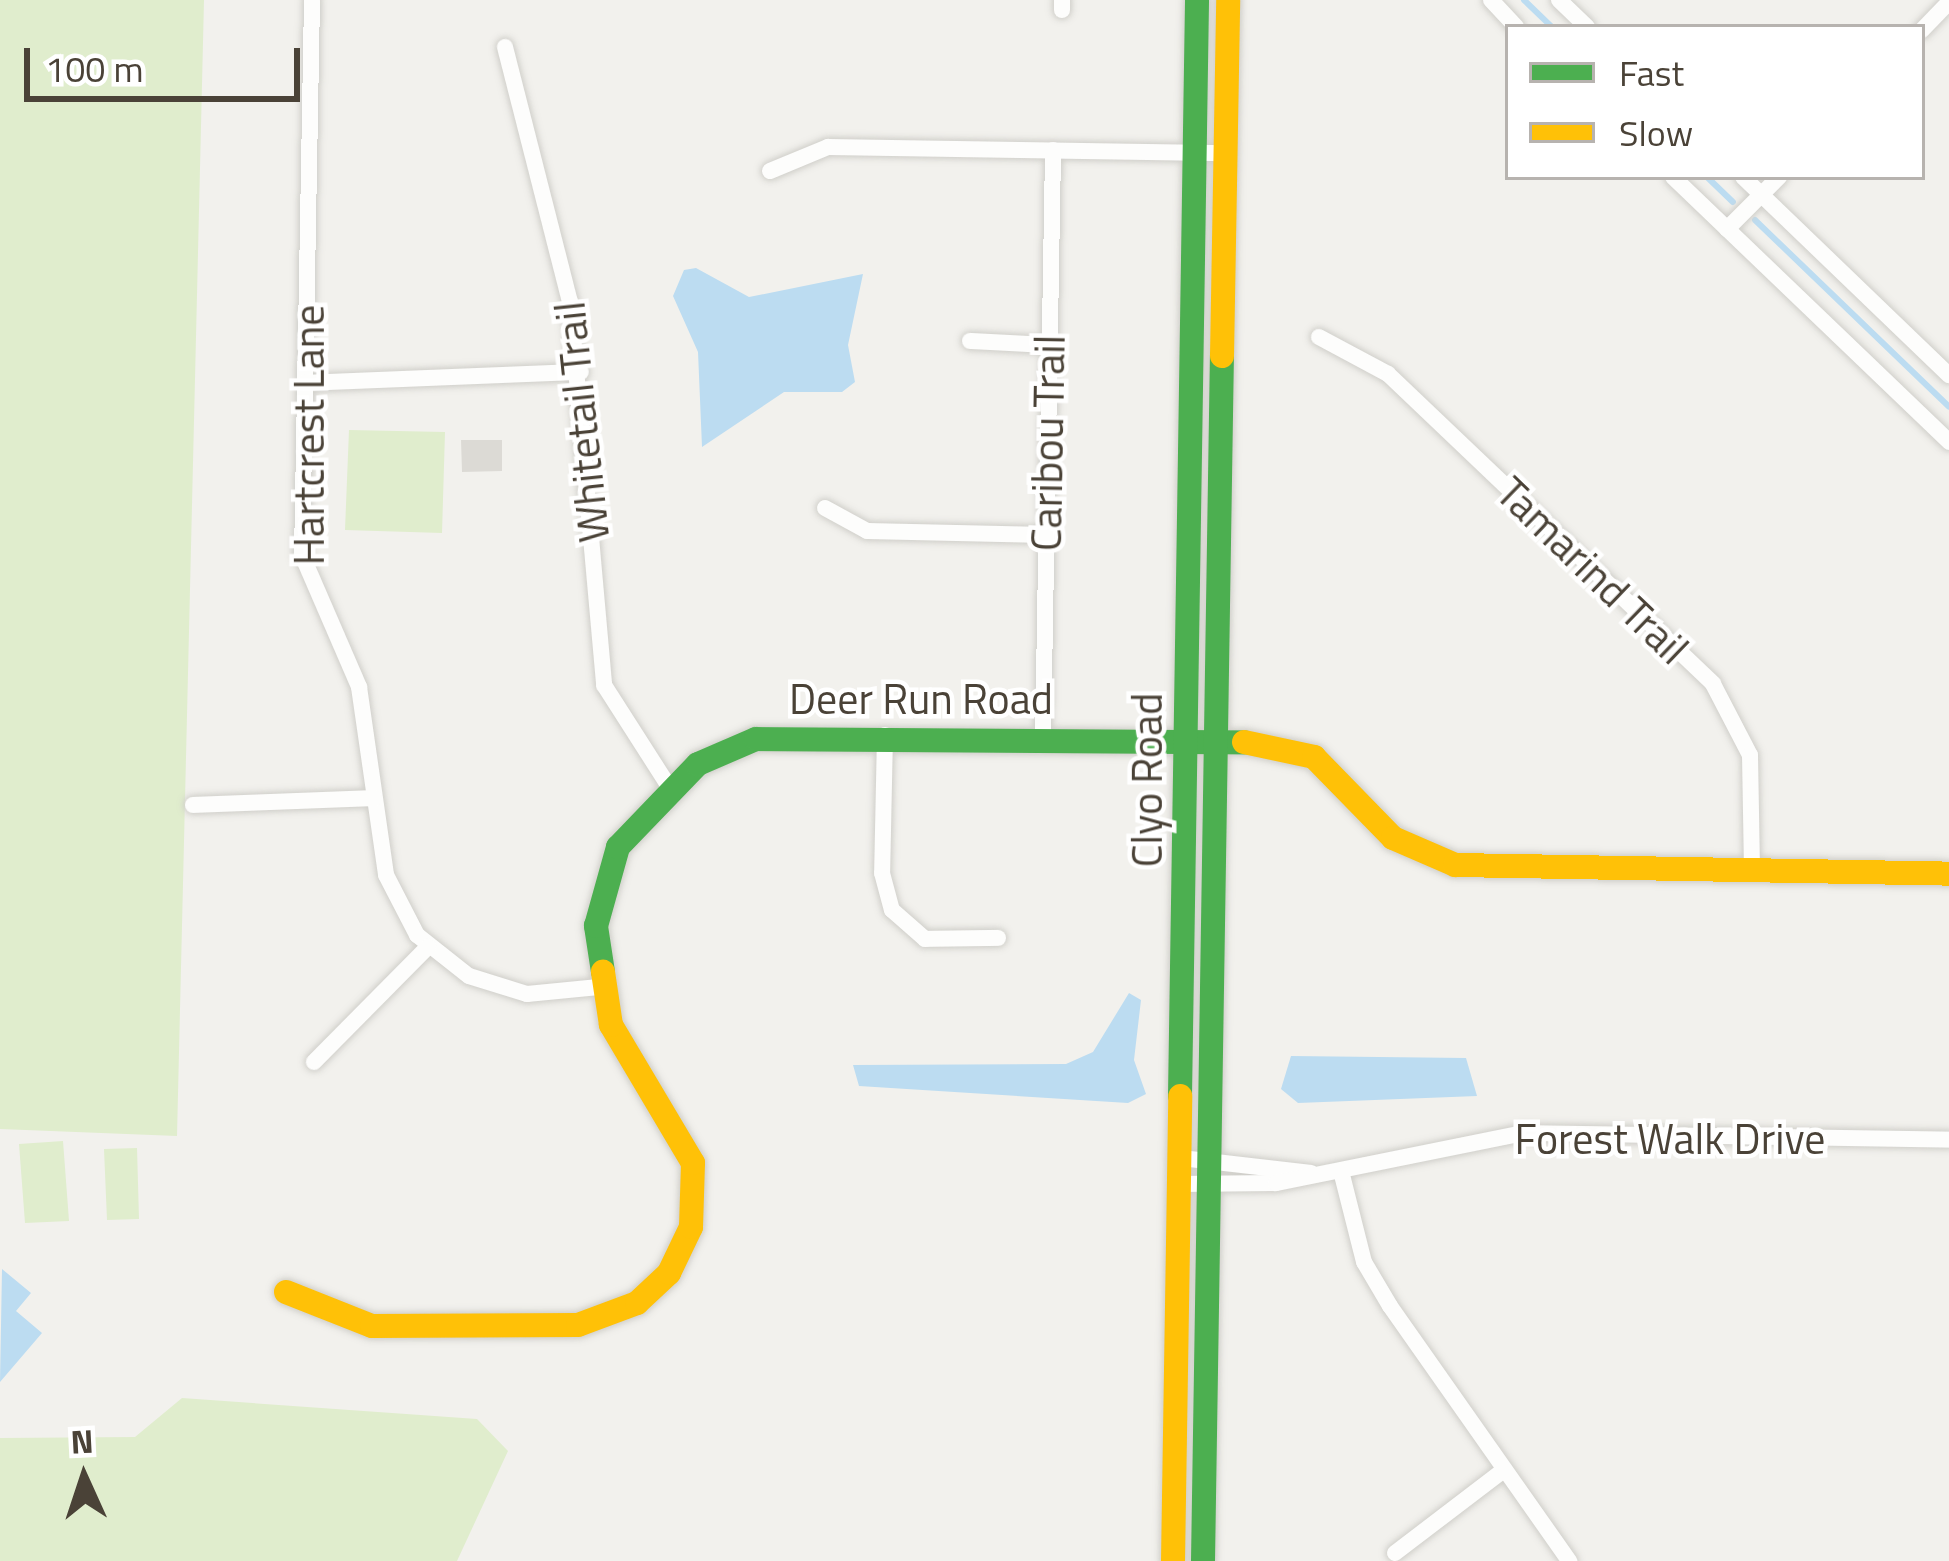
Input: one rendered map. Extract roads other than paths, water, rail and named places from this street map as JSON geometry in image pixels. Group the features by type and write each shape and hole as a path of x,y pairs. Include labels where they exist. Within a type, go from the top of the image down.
{"street":[{"name":"Hartcrest Lane","path":"312,0 302,555 359,687 386,874 428,947 497,988 599,987"},
{"name":"Clyo Road","path":"1173,1561 1197,0"},
{"name":"Clyo Road","path":"1203,1561 1220,740 1228,0"},
{"path":"1491,0 1513,24"},
{"path":"1558,0 1584,24"},
{"path":"1925,27 1949,2"},
{"name":"Whitetail Trail","path":"505,47 555,223 581,372 604,685 668,785"},
{"path":"770,171 828,147 1227,153"},
{"name":"Caribou Trail","path":"1042,737 1053,150"},
{"path":"1675,180 1949,442"},
{"path":"1746,180 1949,376"},
{"path":"1727,229 1776,180"},
{"name":"Tamarind Trail","path":"1319,337 1388,374 1713,684 1750,755 1752,871"},
{"path":"970,340 1049,344"},
{"path":"304,383 581,372"},
{"path":"825,508 867,531 1046,535"},
{"path":"885,735 882,873 892,910 925,939 998,938"},
{"name":"Deer Run Road","path":"286,1292 348,1322 392,1327 578,1325 653,1290 691,1227 694,1163 679,1123 624,1051 599,987 603,887 629,829 668,785 756,739 885,735 1220,740 1314,757 1428,859 1949,874"},
{"path":"193,806 374,798"},
{"path":"314,1062 428,947"},
{"name":"Forest Walk Drive","path":"1180,1171 1318,1175 1525,1133 1949,1140"},
{"path":"1180,1171 1210,1172"},
{"path":"1341,1172 1364,1262 1570,1561"},
{"path":"1395,1553 1504,1470"}],"water":[{"path":"696,268 749,297 863,274 848,345 855,382 842,392 784,392 702,447 698,352 673,296 684,270"},
{"path":"1129,993 1141,1000 1134,1060 1146,1094 1128,1103 859,1086 853,1065 1066,1064 1093,1052"},
{"path":"1291,1056 1466,1058 1477,1096 1298,1103 1281,1089"},
{"path":"2,1269 31,1293 16,1311 42,1333 0,1382"}],"waterway":[{"path":"1524,0 1549,24"},
{"path":"1710,180 1733,202"},
{"path":"1755,220 1949,407"}]}
